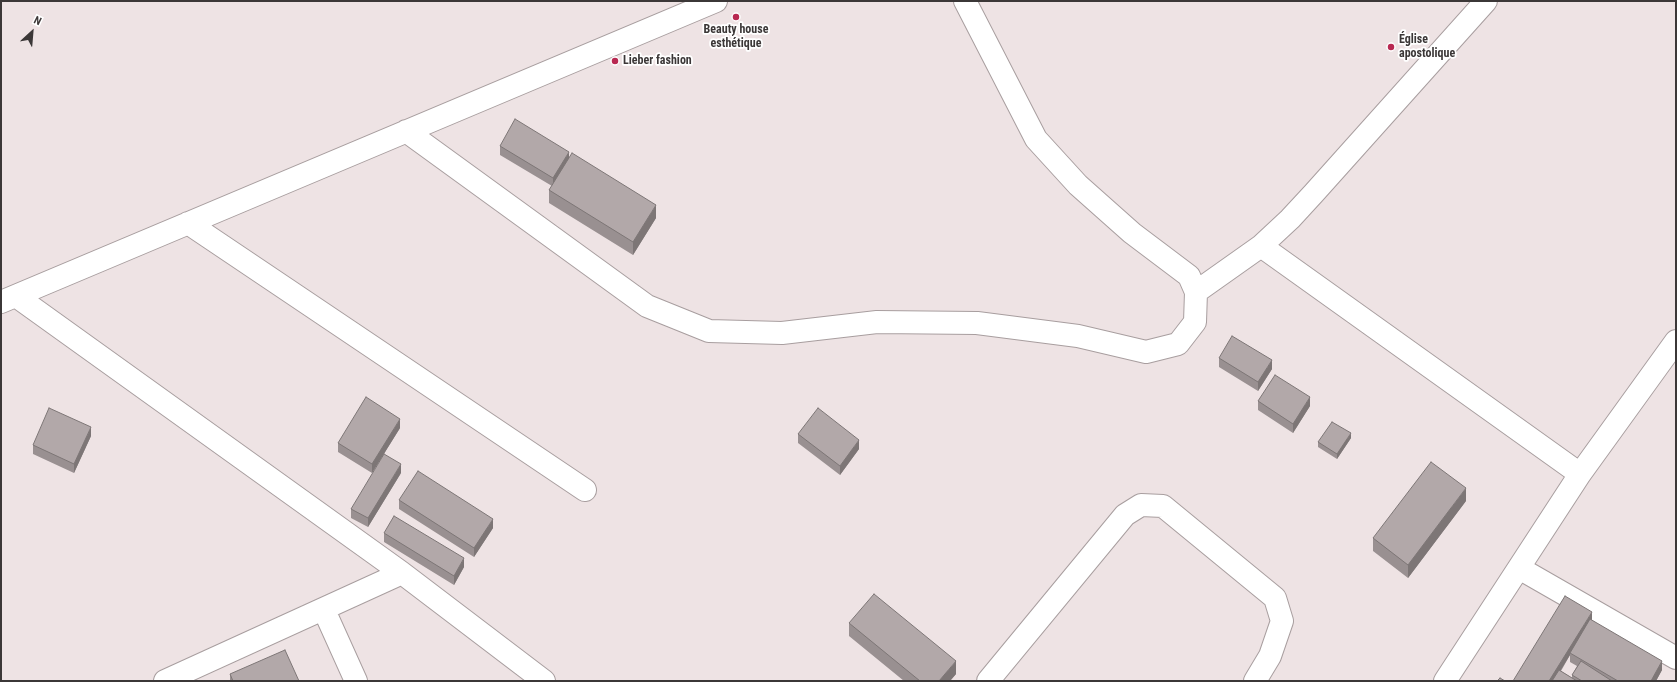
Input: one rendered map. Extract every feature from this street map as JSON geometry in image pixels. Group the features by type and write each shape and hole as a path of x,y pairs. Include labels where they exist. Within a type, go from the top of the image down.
{"street":[{"path":"8,299 716,1"},
{"path":"406,131 648,306 709,331 782,333 877,322 977,323 1078,336 1146,352 1178,344 1195,322 1196,292 1189,276 1132,233 1078,185 1036,139 964,1"},
{"path":"1196,292 1261,246 1290,219 1486,1"},
{"path":"188,223 585,490"},
{"path":"1261,246 1580,474"},
{"path":"8,299 402,573 544,681"},
{"path":"1445,681 1580,474 1676,341"},
{"path":"988,681 1125,515 1141,506 1163,506 1275,598 1282,621 1270,656 1255,681"},
{"path":"1519,568 1676,658"},
{"path":"165,681 324,610 402,573"},
{"path":"324,610 356,681"}],"building":[{"path":"515,119 569,152 553,178 500,146"},
{"path":"572,153 656,205 633,242 549,190"},
{"path":"1232,336 1272,360 1258,382 1219,358"},
{"path":"1275,375 1310,397 1293,424 1258,401"},
{"path":"366,397 400,419 372,464 338,443"},
{"path":"49,408 91,427 74,464 33,445"},
{"path":"818,408 859,440 840,466 798,434"},
{"path":"1332,422 1351,433 1337,454 1318,442"},
{"path":"384,454 401,464 368,518 351,509"},
{"path":"1431,462 1466,488 1408,565 1373,538"},
{"path":"418,471 493,519 474,548 399,500"},
{"path":"394,516 464,558 454,576 384,533"},
{"path":"874,594 956,661 939,681 920,681 849,623"},
{"path":"1565,596 1592,612 1549,681 1513,681"},
{"path":"1590,619 1662,661 1651,681 1618,681 1570,653"},
{"path":"285,650 299,681 233,681 230,674"},
{"path":"1581,661 1612,681 1582,681 1572,675"},
{"path":"1559,670 1577,681 1552,681"},
{"path":"1500,678 1505,681 1497,681"}],"place":[{"name":"Beauty house esthétique","path":"736,17"},
{"name":"Église apostolique","path":"1391,47"},
{"name":"Lieber fashion","path":"615,61"}]}
